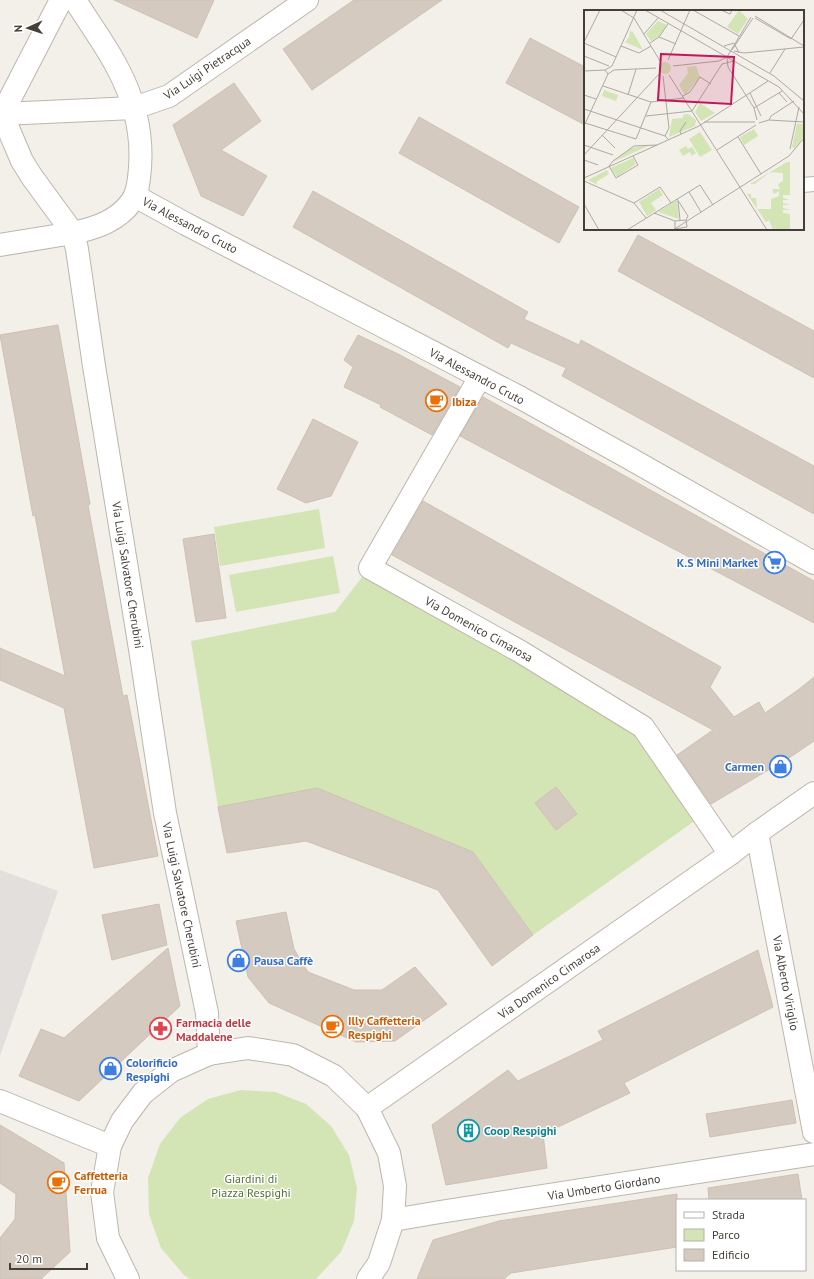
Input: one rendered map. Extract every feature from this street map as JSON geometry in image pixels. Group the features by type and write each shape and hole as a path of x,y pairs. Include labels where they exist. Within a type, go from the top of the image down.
{"street":[{"path":"1,115 61,0"},
{"name":"Via Alessandro Cruto","path":"0,245 73,233 96,227 113,220 127,208 135,196 139,176 140,153 138,128 134,108 119,70 75,0"},
{"name":"Via Luigi Pietracqua","path":"1,115 134,108 170,96 306,0"},
{"name":"Via Luigi Salvatore Cherubini","path":"1,115 26,169 73,233 81,270 165,813 207,1013 209,1054"},
{"name":"Via Alessandro Cruto","path":"135,196 193,228 480,377 629,458 814,563"},
{"name":"Via Domenico Cimarosa","path":"480,377 370,568 521,652 643,727 730,854"},
{"name":"Via Domenico Cimarosa","path":"367,1108 730,854 814,793"},
{"name":"Via Alberto Viriglio","path":"757,833 814,1132"},
{"path":"128,1279 108,1238 102,1192 110,1146 122,1121 143,1093 171,1071 209,1054 248,1048 293,1055 334,1076 367,1108 389,1153 396,1186 393,1220 379,1263 368,1279"},
{"path":"0,1101 110,1146"},
{"name":"Via Umberto Giordano","path":"393,1220 814,1154"}],"lane":[{"path":"804,185 814,184"}],"green space":[{"path":"319,509 325,548 220,566 214,527"},
{"path":"333,556 340,593 236,612 229,575"},
{"path":"373,563 643,727 703,815 533,935 473,852 317,788 218,807 191,641 335,612"},
{"name":"Giardini di Piazza Respighi","path":"241,1090 275,1092 306,1104 331,1126 349,1155 357,1188 354,1221 341,1252 316,1279 190,1279 184,1275 161,1248 149,1214 148,1178 160,1144 180,1118 208,1099"}],"shaded area":[{"path":"0,870 58,891 0,1056"}],"building":[{"path":"114,0 214,0 197,38"},
{"path":"354,0 442,0 312,90 283,49"},
{"path":"530,38 584,66 584,124 506,83"},
{"path":"234,83 261,121 221,150 267,176 243,216 201,196 173,125"},
{"path":"419,117 579,207 559,243 399,153"},
{"path":"313,191 528,312 524,319 579,345 581,340 814,466 814,514 562,376 566,368 511,343 508,348 293,227"},
{"path":"638,235 814,331 814,378 618,271"},
{"path":"58,325 90,504 88,505 123,696 127,695 158,856 94,868 64,708 0,680 0,648 65,676 35,515 33,516 0,335"},
{"path":"358,335 398,354 460,387 432,435 380,407 381,405 344,387 353,367 344,360"},
{"path":"483,397 814,581 814,623 460,436"},
{"path":"313,419 358,442 331,496 306,503 277,489"},
{"path":"423,501 721,667 710,687 734,717 759,702 765,713 814,677 814,741 792,756 711,804 677,755 713,730 392,555"},
{"path":"214,534 226,618 196,622 183,539"},
{"path":"556,787 577,814 556,830 535,803"},
{"path":"317,788 473,852 533,935 492,966 438,890 306,841 227,853 218,807"},
{"path":"159,904 167,945 112,960 102,915"},
{"path":"286,912 294,949 308,972 354,990 382,990 415,967 447,1004 395,1041 356,1042 269,1003 248,977 236,921"},
{"path":"168,948 180,1006 79,1101 19,1076 41,1029 64,1038"},
{"path":"758,950 773,1007 624,1083 630,1093 543,1134 547,1168 446,1185 432,1125 508,1070 518,1081 603,1040 598,1031"},
{"path":"792,1100 796,1123 710,1137 706,1114"},
{"path":"0,1125 64,1163 70,1252 41,1279 0,1279 0,1238 15,1219 16,1194 0,1183"},
{"path":"798,1174 802,1199 709,1199 708,1188"},
{"path":"677,1194 676,1247 511,1273 504,1279 417,1279 433,1240 499,1221"}],"place":[{"name":"Ibiza","path":"437,401"},
{"name":"K.S Mini Market","path":"774,562"},
{"name":"Carmen","path":"780,766"},
{"name":"Pausa Caffè","path":"238,960"},
{"name":"Illy Caffetteria Respighi","path":"332,1027"},
{"name":"Farmacia delle Maddalene","path":"161,1029"},
{"name":"Colorificio Respighi","path":"111,1069"},
{"name":"Coop Respighi","path":"469,1130"},
{"name":"Caffetteria Ferrua","path":"58,1182"}]}
